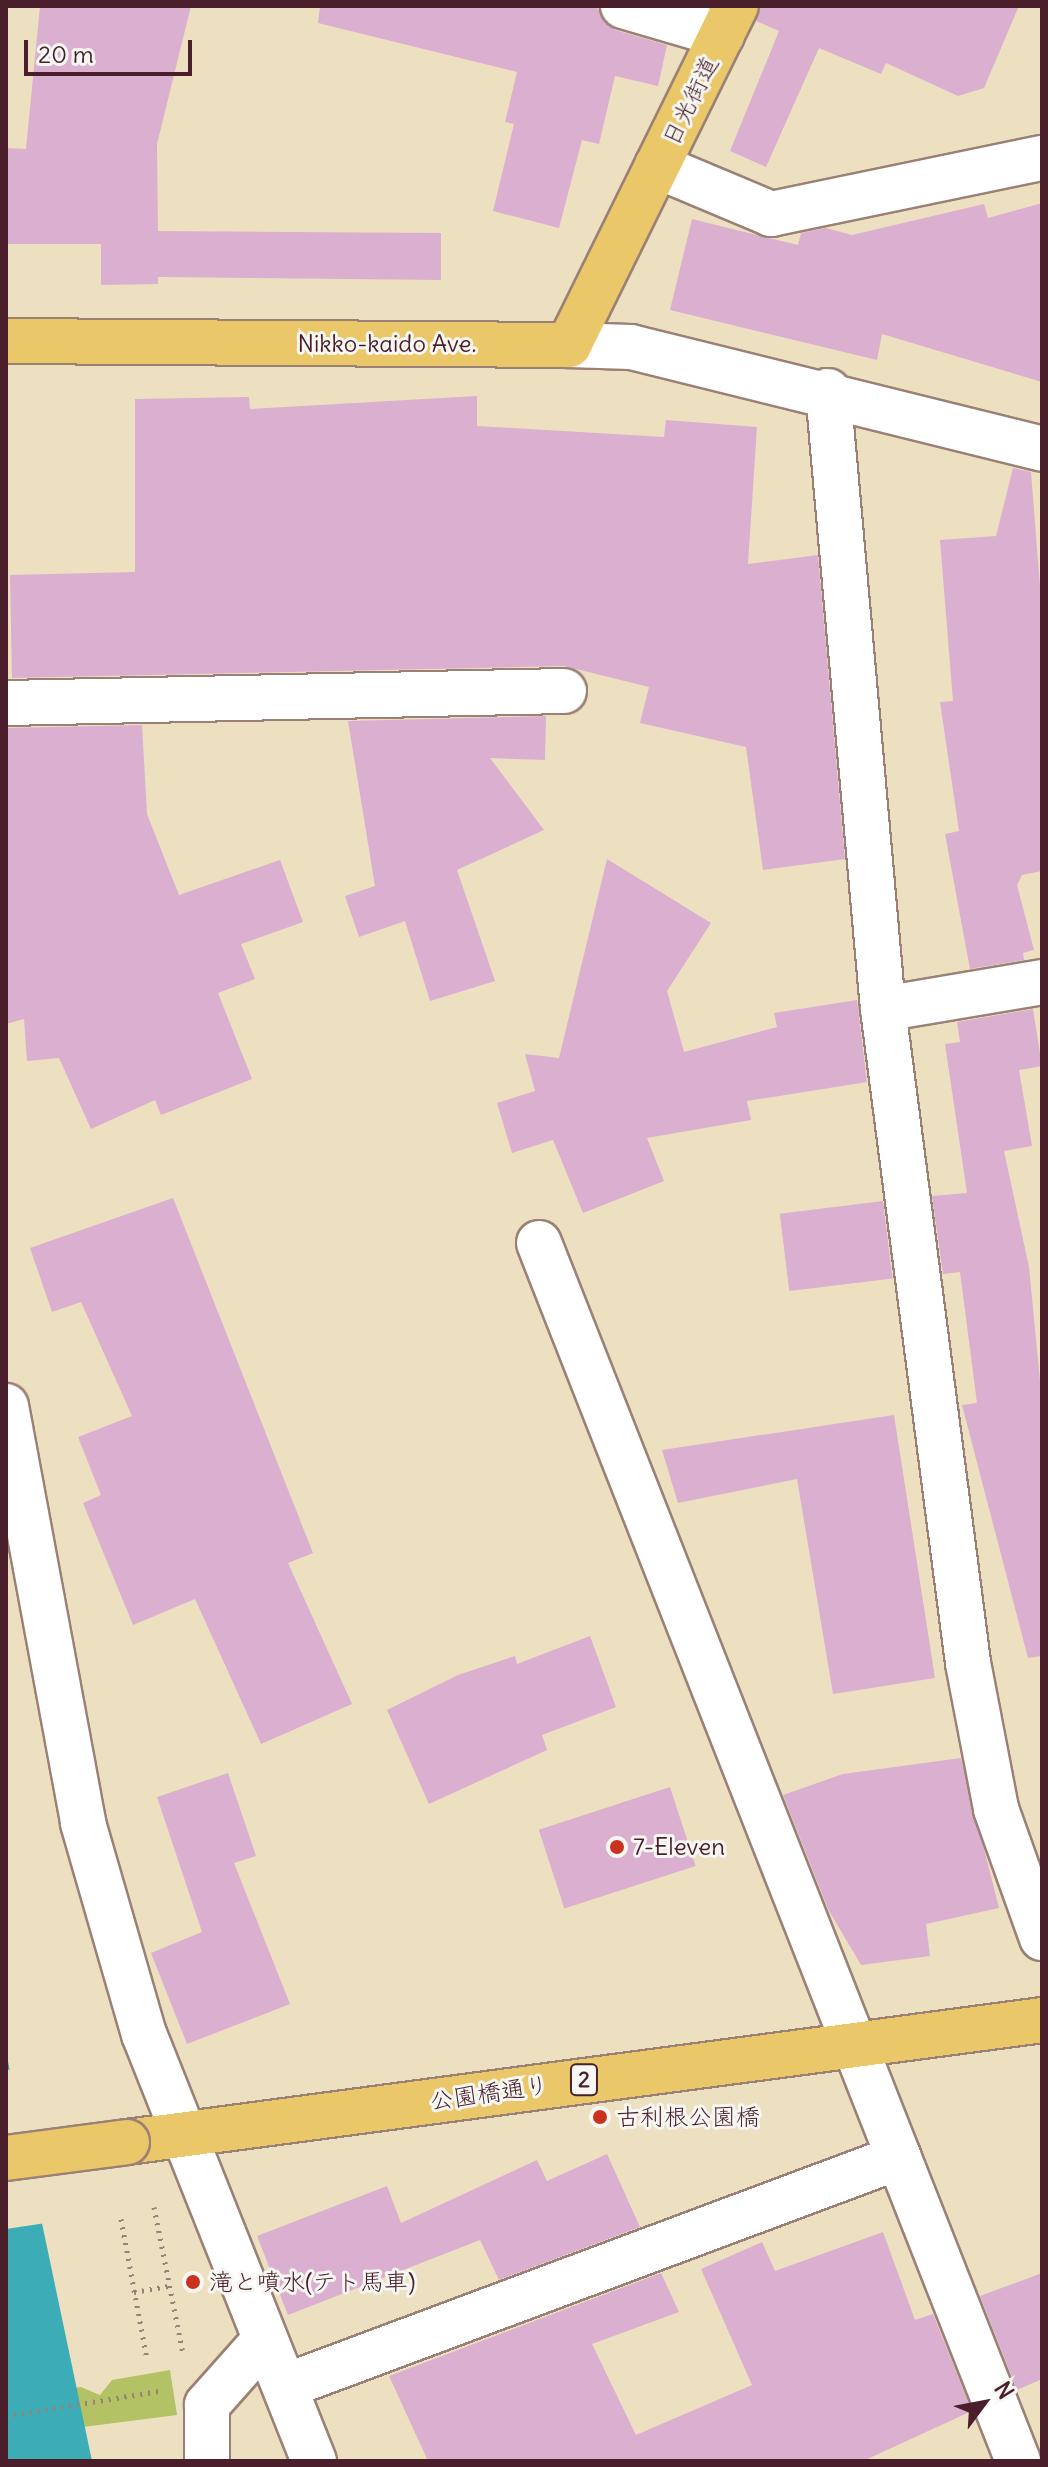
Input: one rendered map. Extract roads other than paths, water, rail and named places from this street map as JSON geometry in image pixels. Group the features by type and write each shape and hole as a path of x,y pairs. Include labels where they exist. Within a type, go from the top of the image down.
{"main road":[{"name":"日光街道","path":"657,166 729,20"},
{"path":"569,345 657,166"},
{"name":"Nikko-kaido Ave.","path":"6,341 569,345"},
{"name":"公園橋通り","path":"6,2158 1042,2020"}],"street":[{"path":"623,6 729,20"},
{"path":"657,166 771,214 1042,158"},
{"path":"569,345 631,347 828,391 1039,446"},
{"path":"828,391 883,1009 968,1663 996,1809 1042,1938"},
{"path":"6,703 564,691"},
{"path":"883,1009 1042,982"},
{"path":"539,1243 1018,2461"},
{"path":"6,1406 83,1823 144,2034 189,2133 262,2343 286,2386 314,2461"},
{"path":"286,2386 899,2157"},
{"path":"207,2461 207,2405 262,2343"}],"water":[{"path":"6,2052 92,2461 6,2461"}],"place":[{"name":"7-Eleven","path":"617,1847"},
{"name":"古利根公園橋","path":"600,2117"},
{"name":"滝と噴水(テト馬車)","path":"193,2282"}]}
